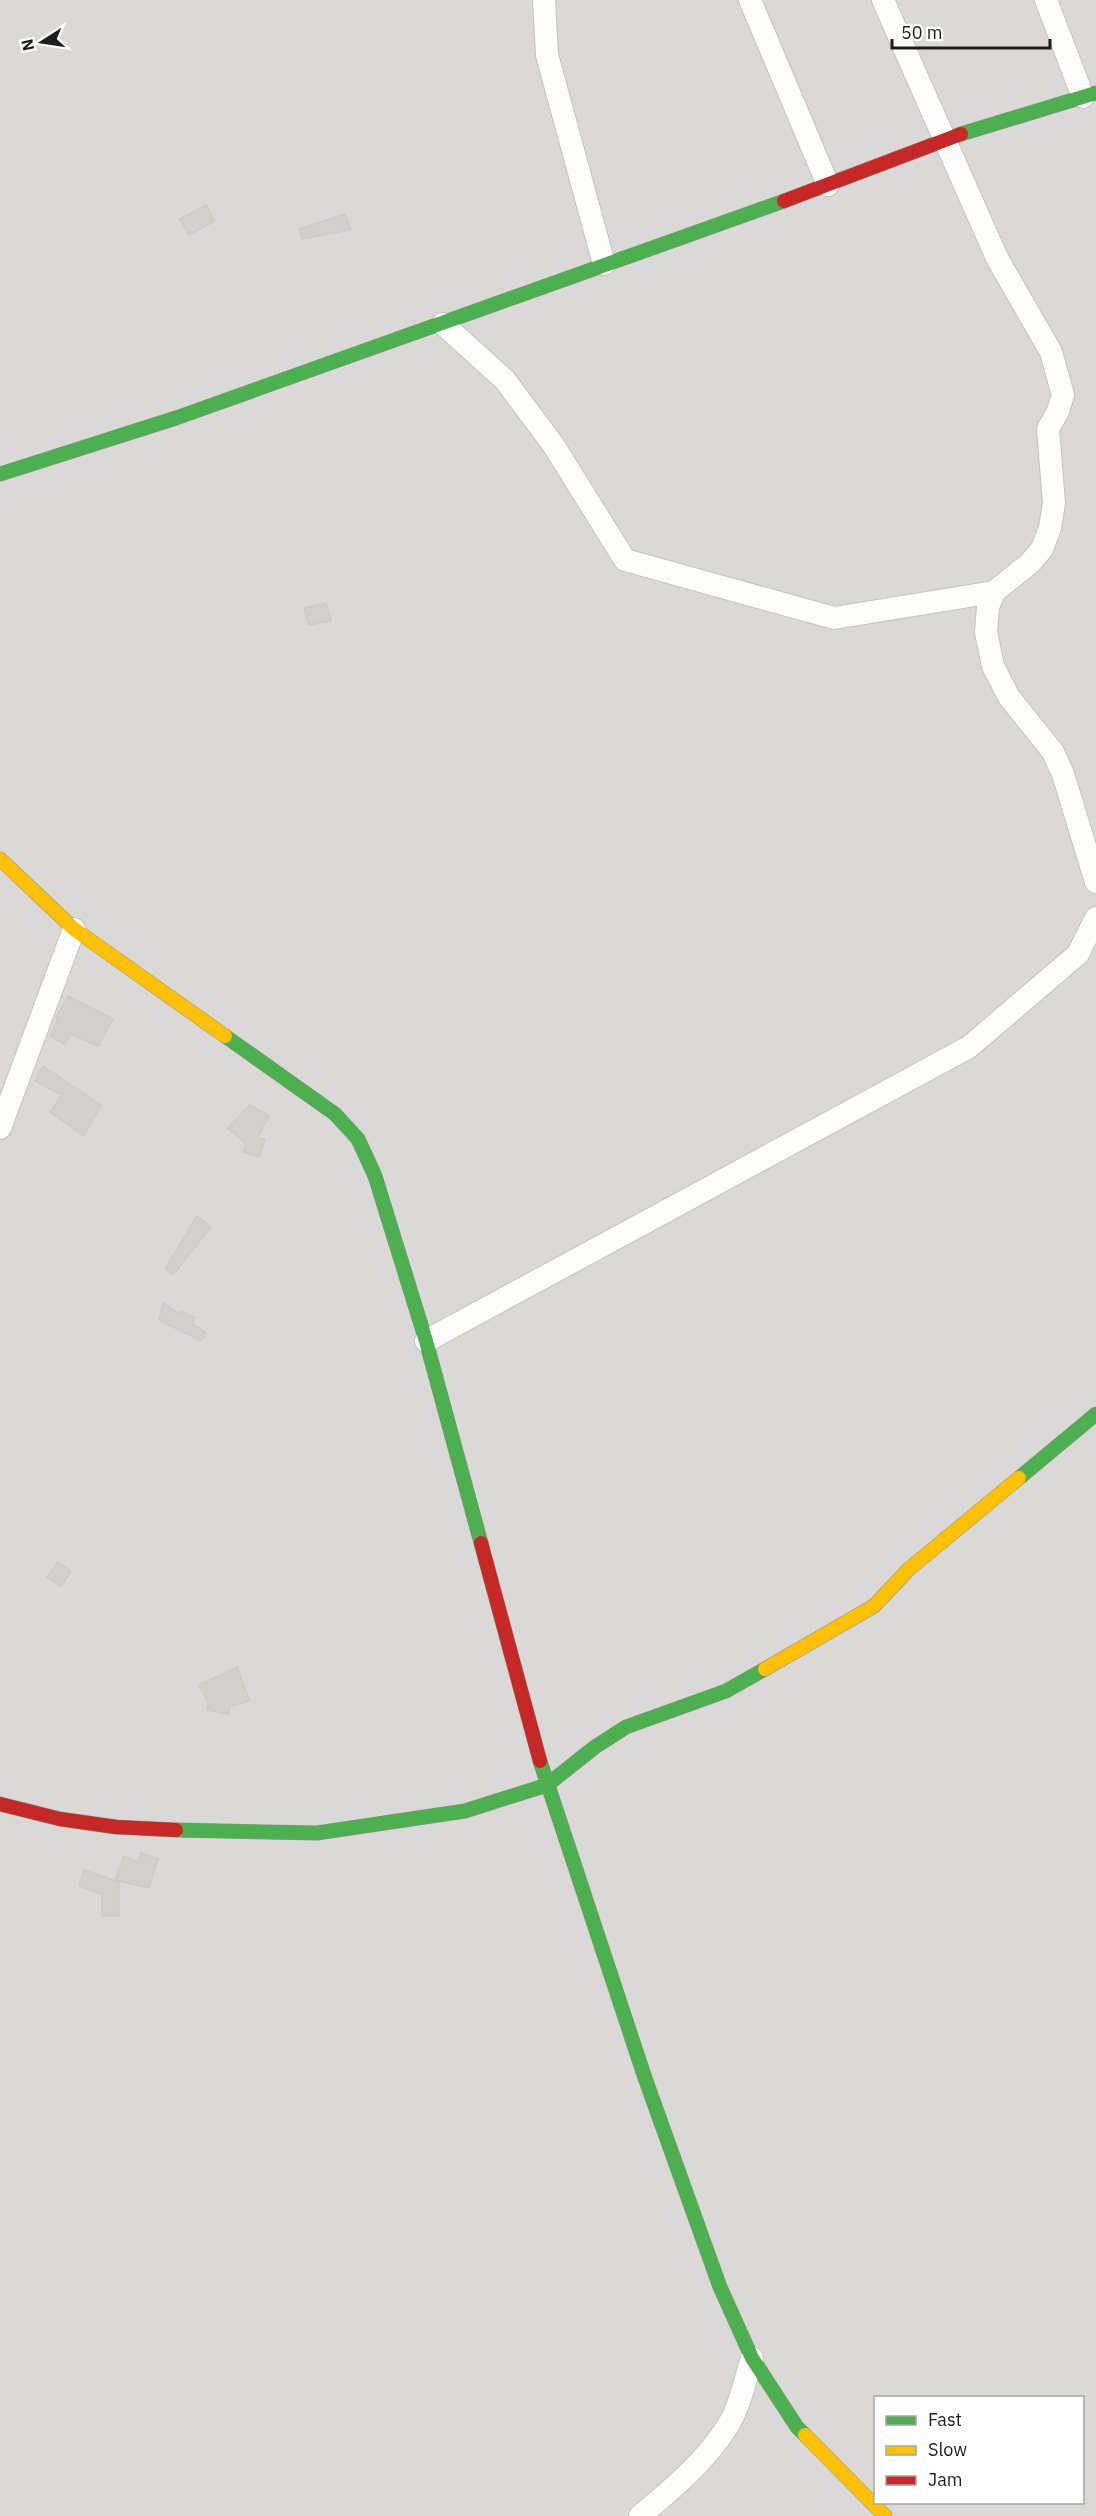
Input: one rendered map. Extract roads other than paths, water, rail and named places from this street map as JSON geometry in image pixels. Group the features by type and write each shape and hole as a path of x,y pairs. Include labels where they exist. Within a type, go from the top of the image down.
{"street":[{"path":"544,0 547,55 604,264"},
{"path":"750,0 828,185"},
{"path":"883,0 998,258 1051,352 1064,395 1048,429 1054,503 1050,528 1041,549 1030,563 994,592 988,607 986,632 993,666 1009,697 1053,752 1063,774 1096,882"},
{"path":"0,474 176,418 442,324 828,185 946,138 1089,95 1046,0"},
{"path":"442,324 505,380 554,446 625,560 834,618 994,592"},
{"path":"0,859 74,929 166,996 298,1086 335,1114 358,1139 375,1176 426,1341 547,1785 645,2078 720,2287 752,2358 797,2427 864,2498 885,2516"},
{"path":"426,1341 969,1047 1078,954 1096,918"},
{"path":"0,1128 74,929"},
{"path":"0,1804 60,1819 116,1827 189,1831 317,1833 465,1811 547,1785 595,1747 626,1727 726,1690 874,1606 909,1569 1096,1414"},
{"path":"640,2516 662,2508 727,2427 752,2358"}]}
